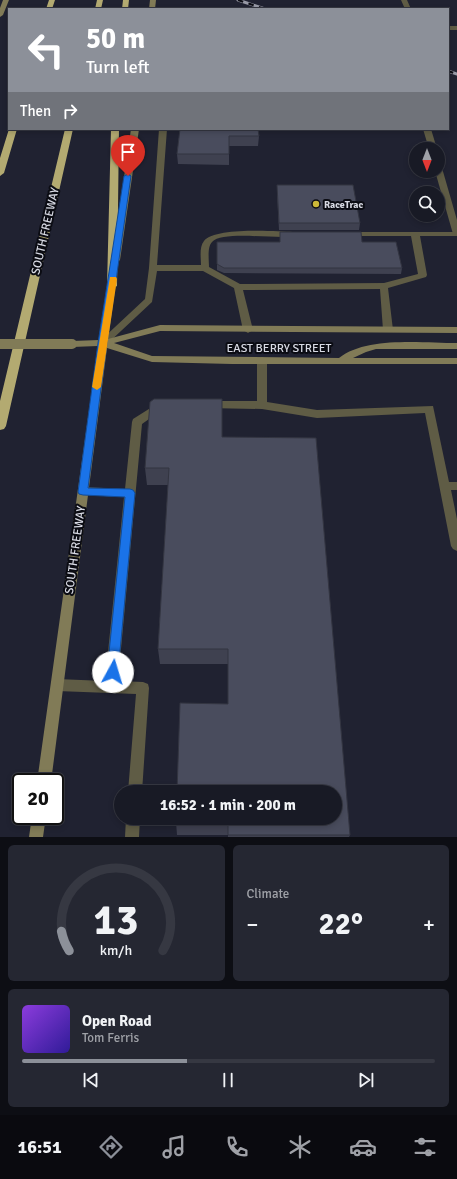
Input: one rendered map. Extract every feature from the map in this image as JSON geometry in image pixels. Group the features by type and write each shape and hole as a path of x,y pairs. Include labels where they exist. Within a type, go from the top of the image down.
{"highway":[{"path":"0,173 13,130"},
{"name":"SOUTH FREEWAY","path":"0,426 69,130"},
{"path":"112,286 115,130"}],"main road":[{"path":"0,15 6,0"},
{"name":"SOUTH FREEWAY","path":"45,773 102,343 112,286 134,130"},
{"name":"EAST BERRY STREET","path":"0,344 102,343 160,328 248,330 457,330"},
{"name":"EAST BERRY STREET","path":"102,343 152,359 457,361"},
{"path":"341,360 363,349 376,346 457,346"},
{"path":"36,837 38,825"}],"street":[{"path":"102,343 149,300 153,268 163,130"},
{"path":"427,130 431,142"},
{"path":"343,234 457,234 441,178"},
{"path":"205,268 206,243 210,238 224,234 304,234"},
{"path":"153,268 205,268 238,287 384,286 422,275 415,234"},
{"path":"384,286 388,330"},
{"path":"238,287 248,330"},
{"path":"262,360 262,405"},
{"path":"199,405 262,405 317,414 429,409 457,546"},
{"path":"111,686 137,422 160,406 168,406"},
{"path":"445,486 457,486"},
{"path":"83,492 130,493"},
{"path":"57,684 143,688 136,785"},
{"path":"132,837 133,825"}],"building":[{"path":"180,130 258,130 259,136 229,136 229,154 177,154"},
{"path":"277,185 353,185 360,223 279,223"},
{"name":"RaceTrac","path":"280,232 361,232 362,242 396,242 402,268 224,268 217,264 217,242 280,242"},
{"path":"154,399 222,399 222,437 316,438 350,835 228,835 228,825 342,825 342,785 177,785 180,703 228,704 228,649 158,649 169,468 145,468 150,402"}],"railway":[{"path":"238,0 262,8"},
{"path":"449,71 457,74"}],"slow traffic":[{"path":"97,387 102,343 113,279"}],"place":[{"name":"RaceTrac","path":"316,204"}],"route":[{"path":"113,672 130,493 83,492 102,343 128,176"}]}
